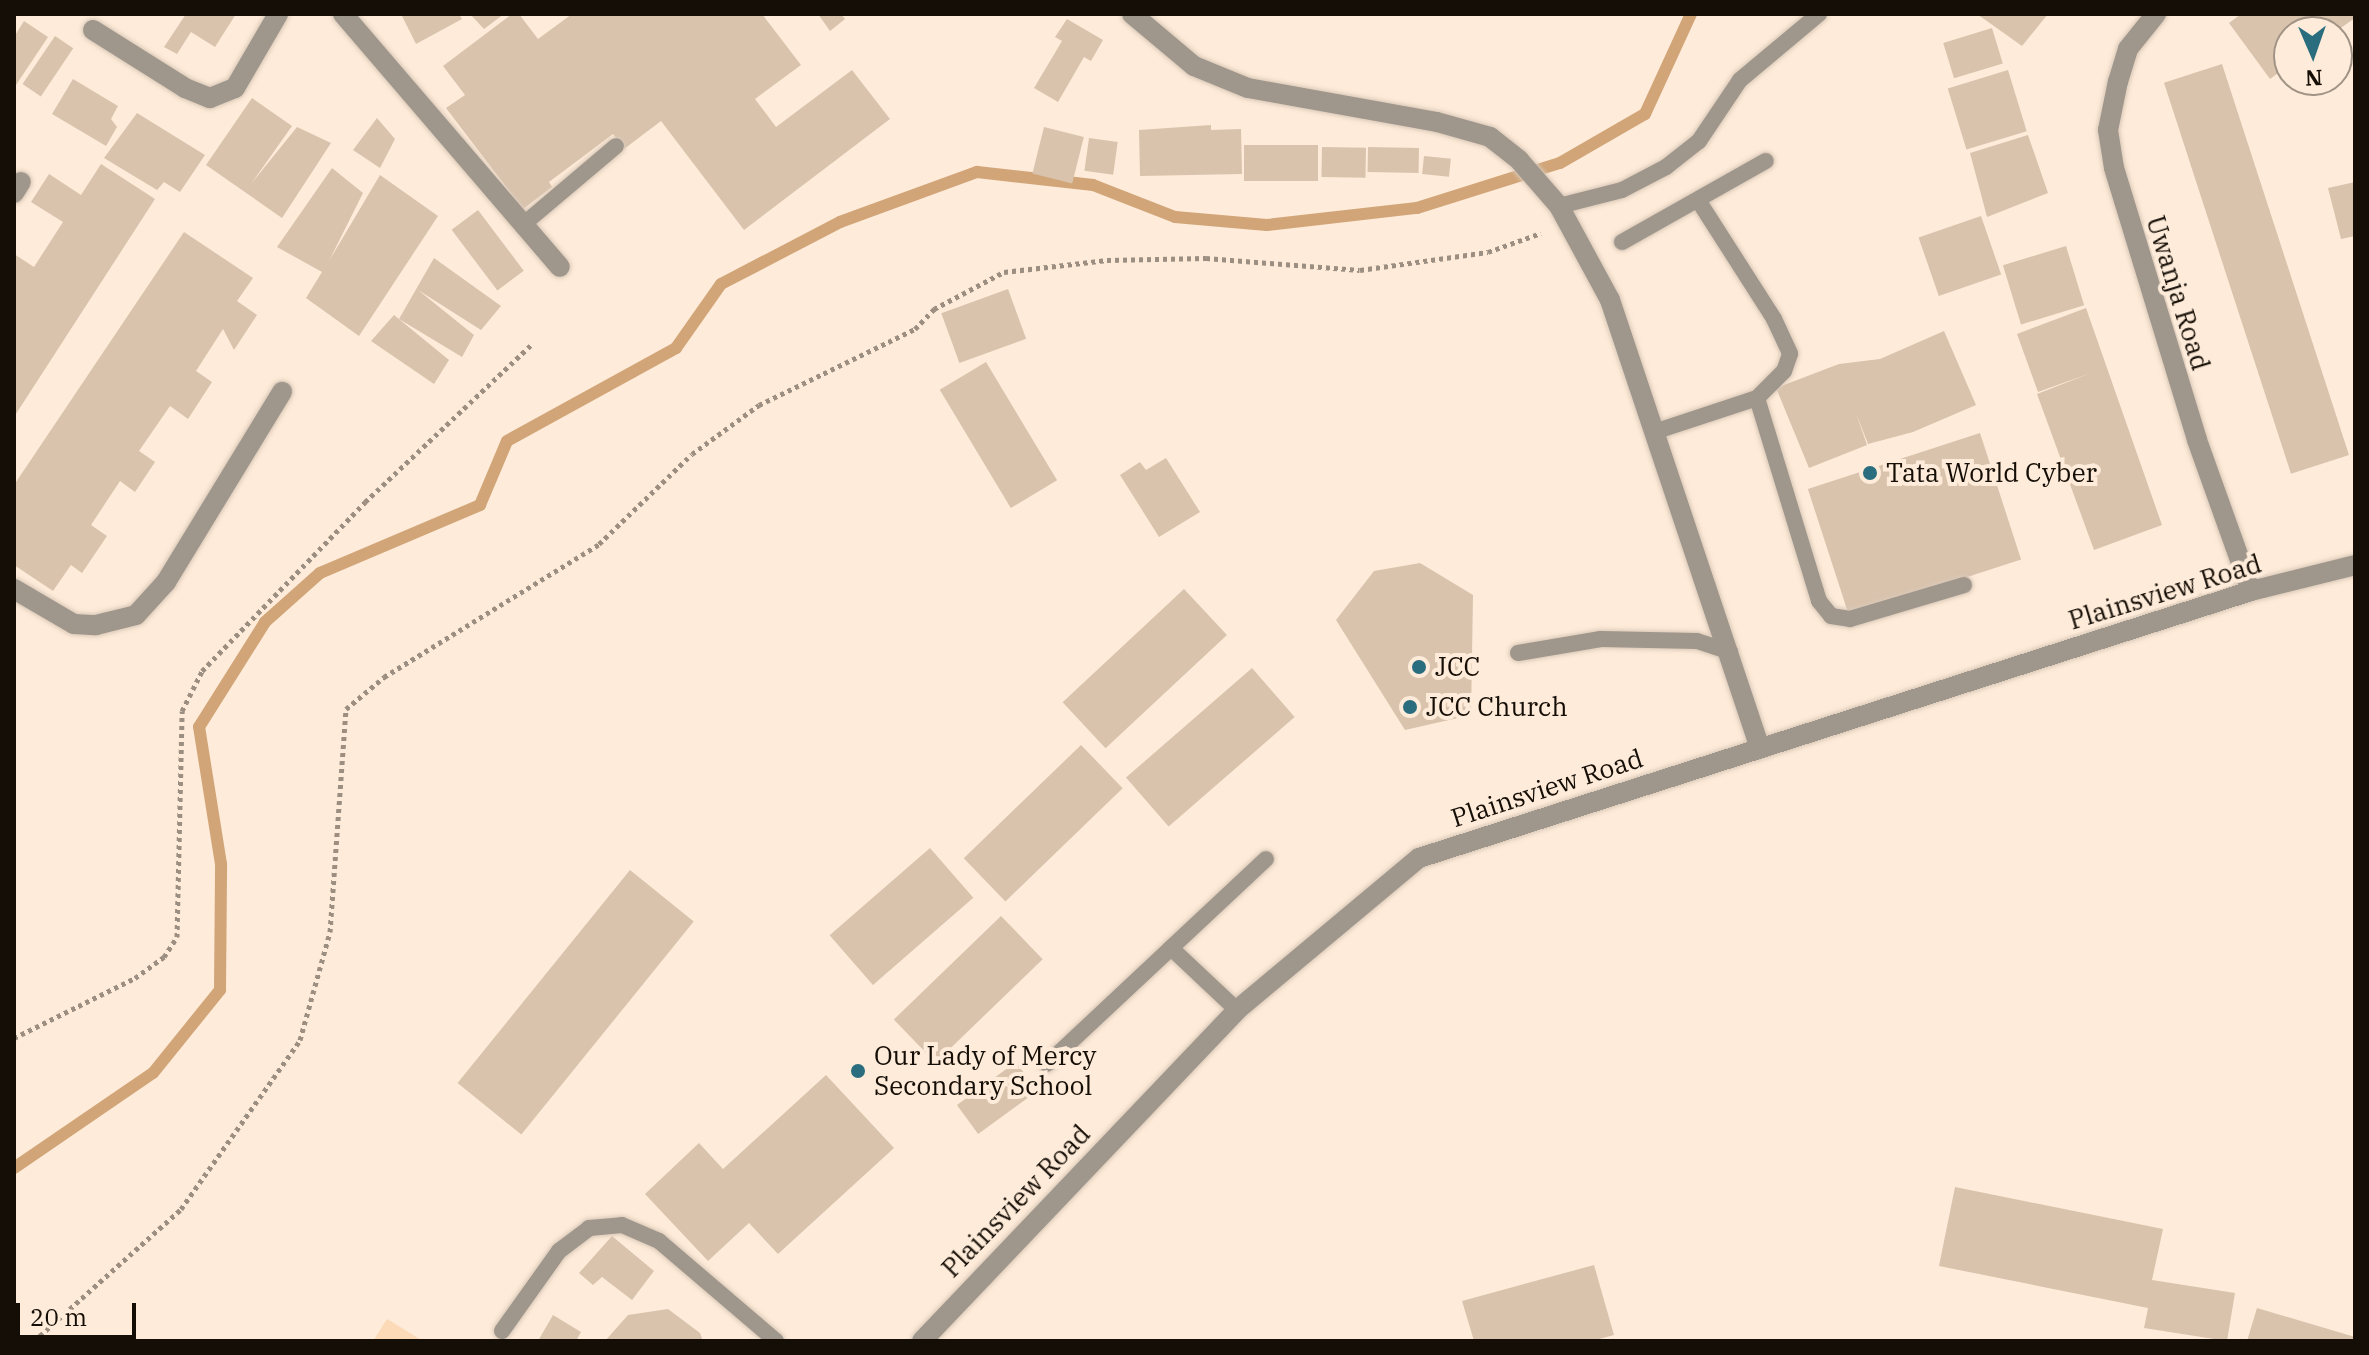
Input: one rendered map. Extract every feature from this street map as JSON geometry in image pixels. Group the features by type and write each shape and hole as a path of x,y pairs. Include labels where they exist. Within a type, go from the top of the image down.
{"street":[{"path":"93,30 185,88 210,98 235,88 278,14"},
{"path":"343,14 560,267"},
{"path":"1132,14 1194,66 1248,88 1437,122 1490,137 1519,160 1564,215 1610,300 1657,431 1760,748"},
{"name":"Uwanja Road","path":"2156,14 2128,49 2121,70 2108,130 2112,156 2145,279 2251,591"},
{"path":"14,589 74,624 96,625 136,615 166,582 282,392"},
{"name":"Plainsview Road","path":"922,1341 1237,1010 1419,858 2251,591 2355,565"}],"lane":[{"path":"1564,215 1666,167 1699,141 1740,80 1819,14"},
{"path":"525,223 616,146"},
{"path":"1622,242 1766,161"},
{"path":"1657,431 1757,398 1784,371 1790,354 1774,319 1698,200"},
{"path":"1757,398 1819,601 1831,616 1850,619 1964,585"},
{"path":"1518,653 1601,639 1697,641 1730,652"},
{"path":"1047,1064 1266,859"},
{"path":"1171,948 1237,1010"},
{"path":"502,1331 559,1251 589,1228 622,1225 659,1241 776,1341"}],"path":[{"path":"34,1341 181,1209 300,1040 330,932 346,709 384,677 599,544 692,454 759,405 915,329 934,309 1004,272 1107,260 1206,258 1360,270 1488,252 1564,215"},
{"path":"14,1038 135,978 164,957 177,937 182,711 202,671 365,502 533,343"}],"shaded area":[{"path":"387,1319 423,1341 373,1341"}],"building":[{"path":"186,14 236,14 215,47 191,32 177,54 164,47"},
{"path":"401,14 459,14 462,19 416,44"},
{"path":"470,14 504,14 484,29"},
{"path":"512,14 519,14 538,39 572,14 762,14 801,65 755,99 776,127 852,70 890,119 744,230 661,121 624,149 613,134 549,182 552,187 523,209 446,108 465,95 443,66"},
{"path":"818,14 841,14 845,19 830,31"},
{"path":"1977,14 2048,14 2022,46"},
{"path":"2241,14 2355,14 2353,19 2353,16 2273,16 2273,77 2270,79 2229,23"},
{"path":"1067,19 1103,40 1091,61 1084,57 1058,102 1034,88 1062,41 1055,37"},
{"path":"24,21 48,37 14,88 14,37"},
{"path":"1992,28 2003,63 1954,78 1943,43"},
{"path":"55,36 73,48 41,96 23,84"},
{"path":"2222,64 2349,455 2291,474 2164,83"},
{"path":"2008,70 2027,131 1966,150 1948,88"},
{"path":"73,79 118,106 111,119 117,127 106,146 52,114"},
{"path":"252,98 292,126 251,184 297,127 331,143 282,218 206,165"},
{"path":"137,113 205,155 180,192 164,182 157,190 104,158"},
{"path":"377,118 395,139 380,168 353,150"},
{"path":"1211,125 1211,130 1241,129 1242,174 1140,176 1139,130"},
{"path":"1044,127 1084,137 1072,183 1032,174"},
{"path":"2028,135 2048,193 1987,217 1970,153"},
{"path":"1089,138 1118,142 1113,175 1084,171"},
{"path":"1244,145 1318,145 1318,181 1244,181"},
{"path":"1322,147 1366,148 1365,178 1321,177"},
{"path":"1368,147 1419,148 1419,173 1368,172"},
{"path":"1424,156 1451,159 1449,177 1422,174"},
{"path":"101,164 155,199 14,417 14,254 34,267 63,222 31,202 49,174 81,195"},
{"path":"332,168 363,193 329,261 380,175 438,216 359,336 306,298 322,272 277,247"},
{"path":"2355,182 2355,236 2341,239 2328,188"},
{"path":"478,210 524,271 497,291 452,230"},
{"path":"1981,216 2001,275 1939,296 1919,237"},
{"path":"184,232 253,278 237,301 257,315 234,350 223,329 196,371 212,382 188,419 170,406 139,451 155,462 135,492 120,481 91,525 107,536 82,573 71,565 53,591 14,565 14,485"},
{"path":"2066,246 2084,305 2021,325 2003,265"},
{"path":"434,258 501,306 481,330 418,290 474,335 462,357 399,319"},
{"path":"1008,289 1026,339 959,363 941,313"},
{"path":"2086,308 2162,525 2094,550 2037,394 2091,373 2038,392 2017,334"},
{"path":"394,315 449,360 434,384 371,341"},
{"path":"1944,331 1976,405 1913,432 1868,444 1856,413 1867,445 1809,468 1776,388 1839,364 1880,359"},
{"path":"986,362 1057,480 1011,508 940,390"},
{"path":"1980,433 2021,559 1849,615 1808,489"},
{"path":"1166,458 1200,512 1159,537 1120,475 1140,462 1146,470"},
{"name":"JCC","path":"1420,563 1473,595 1471,715 1405,730 1336,620 1374,571"},
{"path":"1184,589 1227,635 1106,748 1063,702"},
{"path":"1252,668 1295,717 1169,827 1126,778"},
{"path":"1081,745 1123,788 1005,901 964,858"},
{"path":"930,848 973,898 873,985 830,935"},
{"path":"630,870 694,922 521,1135 458,1083"},
{"path":"1001,916 1043,959 935,1063 894,1020"},
{"path":"1016,1062 1037,1091 978,1134 957,1105"},
{"path":"826,1075 894,1148 778,1254 749,1223 708,1261 645,1194 699,1143 723,1169"},
{"path":"1955,1187 2163,1229 2152,1280 2235,1293 2227,1341 2144,1328 2148,1308 1939,1266"},
{"path":"612,1236 654,1271 632,1300 602,1277 593,1285 579,1273"},
{"path":"1594,1265 1614,1335 1592,1341 1474,1341 1462,1301"},
{"path":"2257,1308 2355,1337 2355,1341 2247,1341"},
{"path":"668,1309 700,1333 703,1341 605,1341 628,1315"},
{"path":"553,1315 581,1332 576,1341 538,1341"}],"waterway":[{"path":"14,1168 153,1073 220,990 221,864 199,727 265,622 320,573 480,505 507,441 676,348 721,284 840,222 977,172 1093,185 1175,217 1267,225 1417,208 1560,163 1645,114 1691,14"}],"place":[{"name":"Tata World Cyber","path":"1870,473"},
{"name":"JCC","path":"1419,667"},
{"name":"JCC Church","path":"1410,707"},
{"name":"Our Lady of Mercy Secondary School","path":"858,1071"}]}
